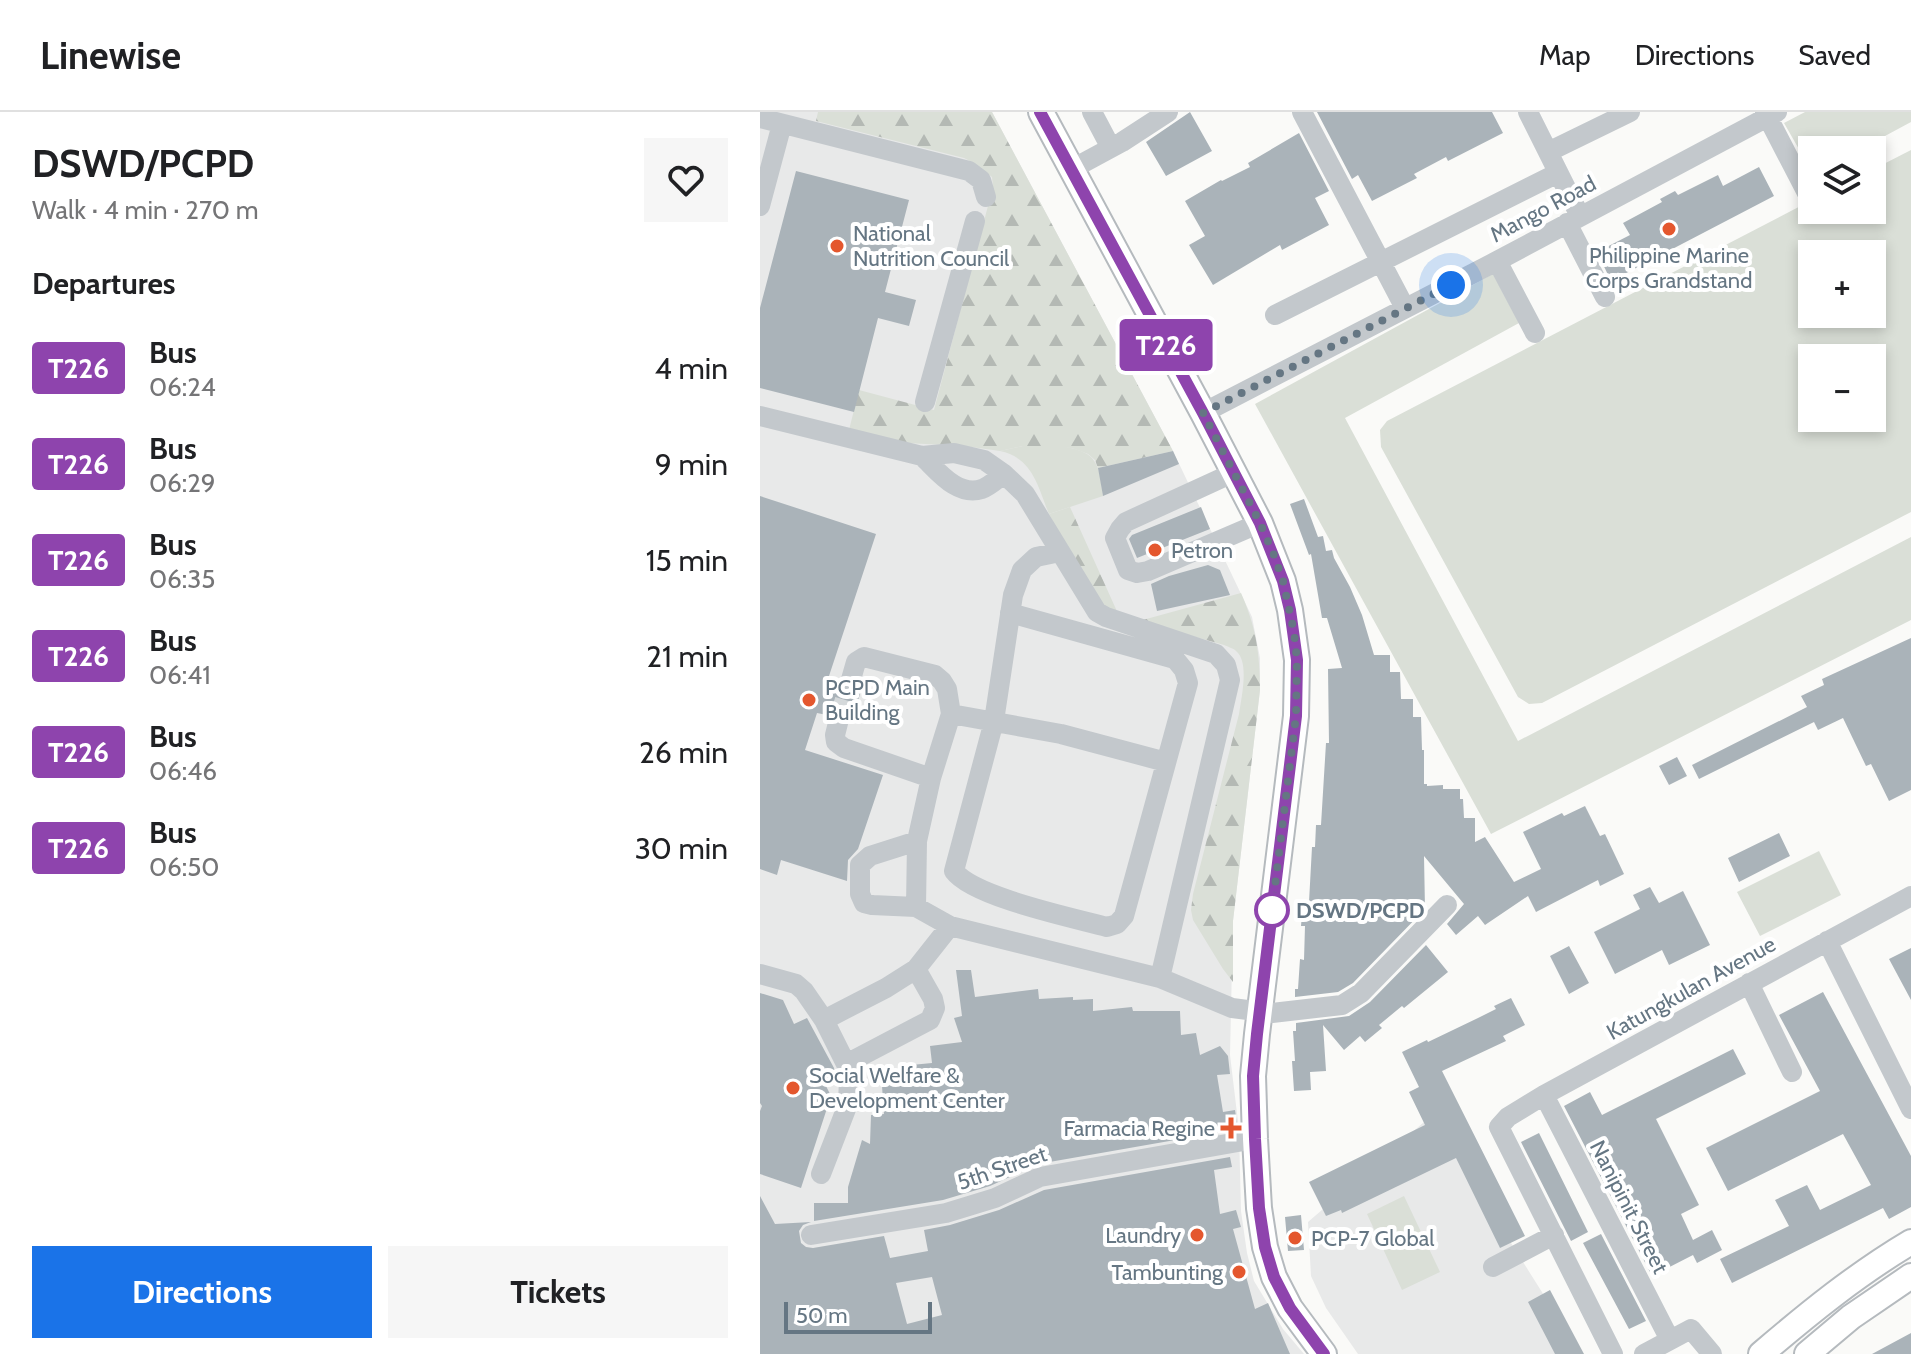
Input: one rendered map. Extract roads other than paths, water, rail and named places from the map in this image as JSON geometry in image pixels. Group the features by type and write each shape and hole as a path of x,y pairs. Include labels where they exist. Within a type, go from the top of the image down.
{"main road":[{"path":"1041,112 1235,472 1260,523 1283,581 1290,610 1297,660 1296,716 1259,1011 1253,1076 1255,1139 1259,1208 1265,1247 1274,1277 1290,1308 1324,1354"},
{"path":"1761,1354 1820,1303 1911,1242"},
{"path":"1807,1354 1851,1317 1911,1276"}],"street":[{"path":"1092,112 1111,148"},
{"path":"1072,169 1168,112"},
{"path":"1302,112 1405,308"},
{"path":"1528,112 1558,173 1605,297"},
{"path":"1548,152 1630,112"},
{"path":"1770,114 1798,174"},
{"name":"Mango Road","path":"1203,413 1497,261 1770,114"},
{"path":"760,118 969,171 981,180 986,197"},
{"path":"760,206 782,124"},
{"path":"1275,315 1558,173"},
{"path":"925,402 975,221"},
{"path":"1497,261 1535,333"},
{"path":"760,416 922,456 954,453 984,460 1025,494 1097,612 1216,654 1226,665 1230,680 1160,978"},
{"path":"922,456 954,486 967,490 983,489 1004,474"},
{"path":"1235,472 1126,522 1115,538 1128,570 1137,573 1148,571 1260,523"},
{"path":"1010,613 1175,659 1184,670 1188,683 1124,916 1117,924 1107,927 1011,901 960,879 954,871 994,721 1010,613 1013,595 1022,570 1036,557 1060,552"},
{"path":"850,683 856,662 864,657 935,675 947,689 951,714 931,778 917,841 916,907"},
{"path":"951,714 1061,734 1166,762"},
{"path":"839,719 836,742 844,748 931,778"},
{"path":"917,841 870,856 860,865 860,894 864,903 916,907 950,926 1160,978 1232,1008 1272,1013 1342,1005 1361,993 1447,905"},
{"name":"Katungkulan Avenue","path":"1554,1235 1499,1127 1508,1117 1911,896"},
{"path":"824,1020 916,969 950,926"},
{"path":"1827,941 1911,1109"},
{"path":"846,1064 930,1020 935,1008 933,999 916,969"},
{"path":"760,974 796,984 804,991 824,1020 846,1064 848,1104 821,1174"},
{"path":"1749,983 1792,1072"},
{"name":"Nanipinit Street","path":"1544,1095 1670,1340"},
{"name":"5th Street","path":"811,1235 946,1213 995,1198 1040,1177 1255,1139"},
{"path":"1493,1267 1554,1235 1613,1354"},
{"path":"1644,1354 1691,1329 1712,1354"}],"tunnel":[{"path":"839,719 850,683"}],"place":[{"name":"Philippine Marine Corps Grandstand","path":"1669,229"},
{"name":"National Nutrition Council","path":"837,246"},
{"name":"Petron","path":"1155,550"},
{"name":"PCPD Main Building","path":"809,700"},
{"name":"DSWD/PCPD","path":"1272,910"},
{"name":"Social Welfare & Development Center","path":"793,1088"},
{"name":"Farmacia Regine","path":"1231,1128"},
{"name":"Laundry","path":"1197,1235"},
{"name":"PCP-7 Global","path":"1295,1238"},
{"name":"Tambunting","path":"1239,1272"}]}
